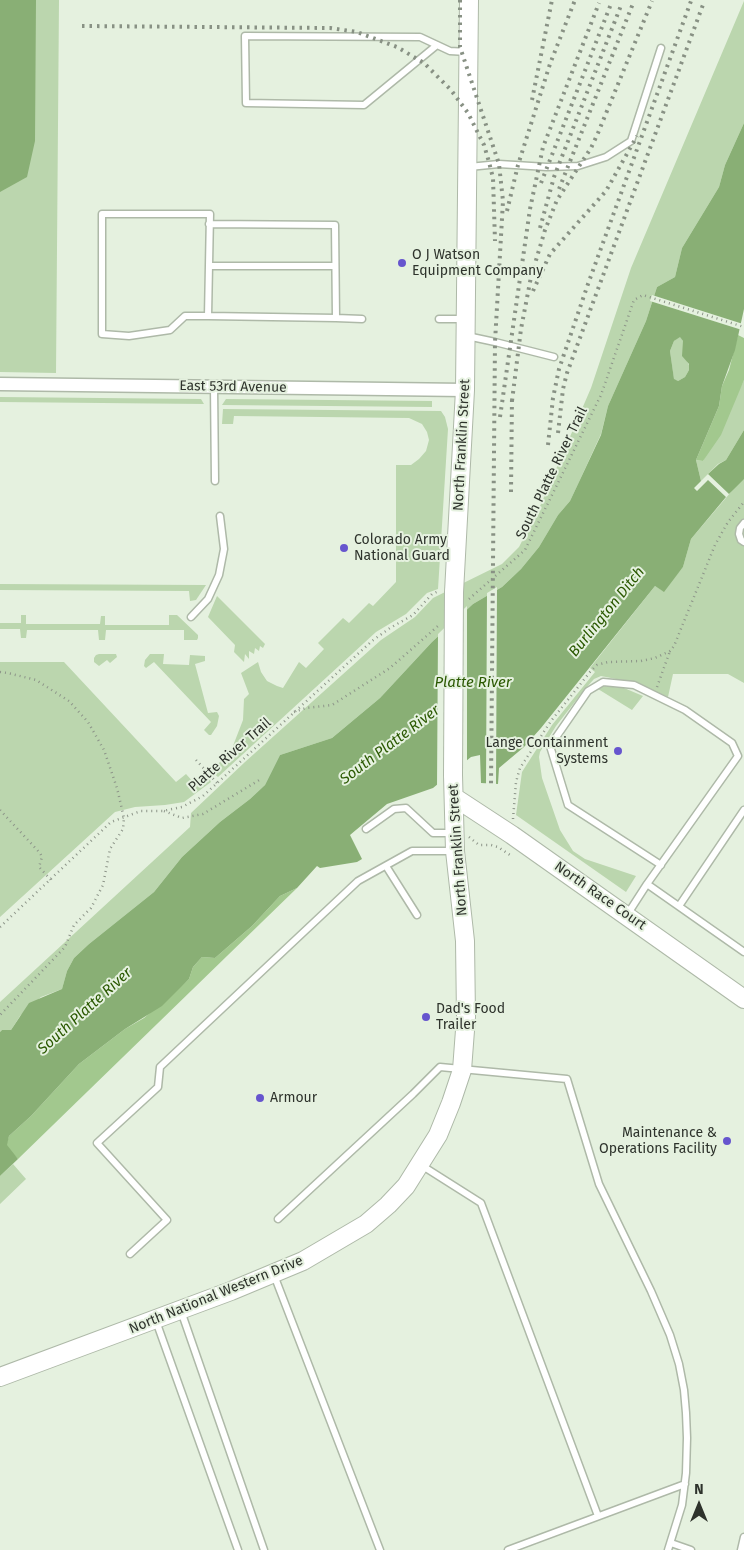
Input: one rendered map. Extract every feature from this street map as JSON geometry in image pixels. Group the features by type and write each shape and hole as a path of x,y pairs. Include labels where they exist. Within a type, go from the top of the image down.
{"street":[{"name":"North Franklin Street","path":"462,1070 466,1017 465,941 455,833 453,775 453,595 465,390 469,0"},
{"name":"East 53rd Avenue","path":"0,384 465,390"},
{"name":"North Race Court","path":"454,797 627,915 744,998"},
{"name":"North National Western Drive","path":"0,1377 274,1274 304,1261 366,1224 400,1192 420,1164 438,1135 462,1070"}],"lane":[{"path":"437,45 364,105 246,104 245,36 420,37 450,51 468,52"},
{"path":"467,167 499,164 547,167 578,166 606,157 631,141 661,48"},
{"path":"208,316 210,214 102,214 102,334 129,336 170,330 185,316 362,319"},
{"path":"210,224 335,225 336,318"},
{"path":"209,266 335,266"},
{"path":"439,319 466,328 496,342 554,357"},
{"path":"214,386 214,481"},
{"path":"191,617 210,595 222,567 224,540 220,516"},
{"path":"744,523 740,528 739,534 744,542"},
{"path":"627,915 738,756 732,743 685,710 634,685 603,682 588,691 550,746 568,805 661,865"},
{"path":"366,829 394,809 406,808 434,834 455,833"},
{"path":"679,906 744,810"},
{"path":"130,1254 168,1220 97,1143 158,1087 160,1067 358,881 412,851 456,851"},
{"path":"386,866 417,915"},
{"path":"648,884 744,952"},
{"path":"278,1219 440,1067 447,1066 462,1070 567,1079 599,1184 651,1290 670,1335 679,1364 684,1390 687,1438 685,1484 682,1505 670,1546 691,1550"},
{"path":"420,1164 480,1203 598,1516"},
{"path":"274,1274 380,1550"},
{"path":"180,1310 264,1550"},
{"path":"156,1319 238,1550"},
{"path":"508,1550 685,1484"},
{"path":"741,1550 744,1537"}],"path":[{"name":"South Platte River Trail","path":"453,595 525,550 601,395 634,300 643,296 744,327"},
{"path":"654,695 670,651 674,646 715,546 728,522 744,502"},
{"name":"Platte River Trail","path":"0,927 111,822 141,811 163,811 182,807 203,796 372,641 413,615 432,594 453,595"},
{"path":"294,712 306,708 332,705 390,668 442,622"},
{"path":"513,814 517,774 520,768 551,721 590,672 598,665 608,662 641,661 655,658 670,651"},
{"path":"0,672 36,680 69,701 88,722 104,750 117,788 124,818 123,829 110,849 103,885 91,908 74,925 64,947 0,1015"},
{"path":"196,760 217,783"},
{"path":"163,811 182,818 203,814 261,779"},
{"path":"0,810 40,853 42,857 39,867 51,880"},
{"path":"475,841 479,845 487,844 498,847 510,855 510,848"}],"shaded area":[{"path":"0,0 59,0 56,373 0,372"},
{"path":"744,1 744,123 725,165 719,187 682,248 675,277 657,287 646,321 608,406 601,434 570,501 558,515 539,547 521,569 502,587 473,604 432,642 380,698 332,738 280,755 265,785 220,822 182,857 154,892 74,958 67,971 62,989 41,997 20,1016 11,1030 2,1030 0,1032 0,1002 190,827 191,813 245,762 381,640 415,617 433,598 502,564 519,547 541,504 591,388 631,268"},
{"path":"738,335 744,338 744,380 721,435 703,461 696,460 719,406 722,386 729,370"},
{"path":"680,336 683,341 689,370 685,377 678,381 674,380 670,351 674,341"},
{"path":"744,380 744,430 726,460 718,464 701,481 696,460 703,461"},
{"path":"0,397 201,399 204,404 0,402"},
{"path":"226,399 432,401 432,407 222,405"},
{"path":"223,409 441,411 445,417 448,429 438,589 427,593 406,614 376,632 218,777 211,771 231,751 243,720 244,699 249,694 241,673 258,662 261,672 267,681 283,688 299,662 306,668 324,649 318,643 343,618 349,623 369,603 373,606 396,582 396,465 411,465 419,459 426,451 429,440 422,424 409,418 234,416 233,424 222,424"},
{"path":"744,479 744,683 728,674 673,674 668,697 636,683 601,676 594,679 585,689 556,726 540,752 542,778 560,830 573,851 585,859 636,876 626,892 516,815 522,772 552,725 595,672 590,668 655,586 663,591 683,567 691,539"},
{"path":"0,584 206,585 196,600 190,601 189,591 0,590"},
{"path":"217,596 265,644 263,648 260,646 259,651 255,648 254,654 249,651 249,659 245,654 244,662 234,652 235,645 208,617"},
{"path":"21,615 26,615 26,624 100,624 101,616 105,616 105,625 169,625 169,615 177,615 198,635 198,638 197,640 184,640 184,630 106,630 105,640 99,640 98,630 27,630 26,638 21,638 20,629 0,629 0,623 21,623"},
{"path":"99,654 116,654 117,657 110,663 107,660 99,666 94,662 94,658"},
{"path":"150,654 164,654 163,664 189,665 190,655 205,656 205,661 195,664 208,713 217,712 219,716 217,726 211,735 204,730 211,722 154,662 146,668 144,666 145,660"},
{"path":"0,662 64,662 176,782 186,774 195,784 207,774 211,782 184,802 135,807 115,812 0,917"},
{"path":"602,686 624,688 643,696 632,710 598,689"},
{"path":"297,888 18,1159 11,1152 6,1145 9,1136 31,1116 79,1064 125,1029 144,1018 177,990 189,979 193,967 202,957 215,958 252,926 280,896"},
{"path":"13,1164 26,1179 0,1204 0,1176"}],"water":[{"path":"0,0 36,0 35,141 27,177 0,192"},
{"name":"Platte River","path":"744,123 744,309 735,350 722,386 719,406 696,460 701,481 694,488 697,491 708,480 726,497 691,539 683,567 664,592 655,586 541,728 524,747 499,768 498,784 481,783 480,755 471,757 433,788 387,804 350,835 362,859 357,862 320,868 317,866 297,888 280,896 252,926 215,958 202,957 193,967 189,979 162,1006 125,1029 79,1064 31,1116 9,1136 7,1145 18,1159 0,1176 0,1032 2,1030 11,1030 29,1003 62,989 67,971 74,958 154,892 182,857 220,822 265,785 280,755 332,738 380,698 432,642 473,604 502,587 521,569 539,547 558,515 570,501 601,435 608,406 646,321 657,287 675,277 682,248 719,187 725,165","holes":["680,337 683,341 682,356 689,364 689,370 685,377 678,381 674,379 670,351 674,341"]},
{"path":"744,430 744,479 729,494 708,474 726,460"}],"pier":[{"path":"652,295 743,324 742,330 650,301"},
{"path":"497,587 496,785 486,785 487,593"},
{"path":"467,606 467,764 437,787 438,634"}],"railway":[{"path":"460,0 460,47 499,164 503,201 495,342 491,785"},
{"path":"532,100 552,0"},
{"path":"507,211 518,165 550,64 575,0"},
{"path":"559,189 634,1"},
{"path":"512,401 521,329 531,277 545,230 557,200 591,148 652,1"},
{"path":"548,445 553,398 559,369 691,1"},
{"path":"558,433 563,389 567,373 704,2"},
{"path":"500,417 530,209 543,147 599,3"},
{"path":"540,228 554,177 622,3"},
{"path":"541,183 611,4"},
{"path":"82,26 330,28 357,32 397,47 424,63 451,90 468,113 484,145 493,178 495,241"},
{"path":"533,291 550,254 606,191 637,136"},
{"path":"511,492 512,395"}],"place":[{"name":"O J Watson Equipment Company","path":"402,263"},
{"name":"Colorado Army National Guard","path":"344,548"},
{"name":"Lange Containment Systems","path":"618,751"},
{"name":"Dad's Food Trailer","path":"426,1017"},
{"name":"Armour","path":"260,1098"},
{"name":"Maintenance & Operations Facility","path":"727,1141"}],"water label":[{"name":"Burlington Ditch","path":"607,612"},
{"name":"South Platte River","path":"390,745"},
{"name":"South Platte River","path":"85,1011"}]}
